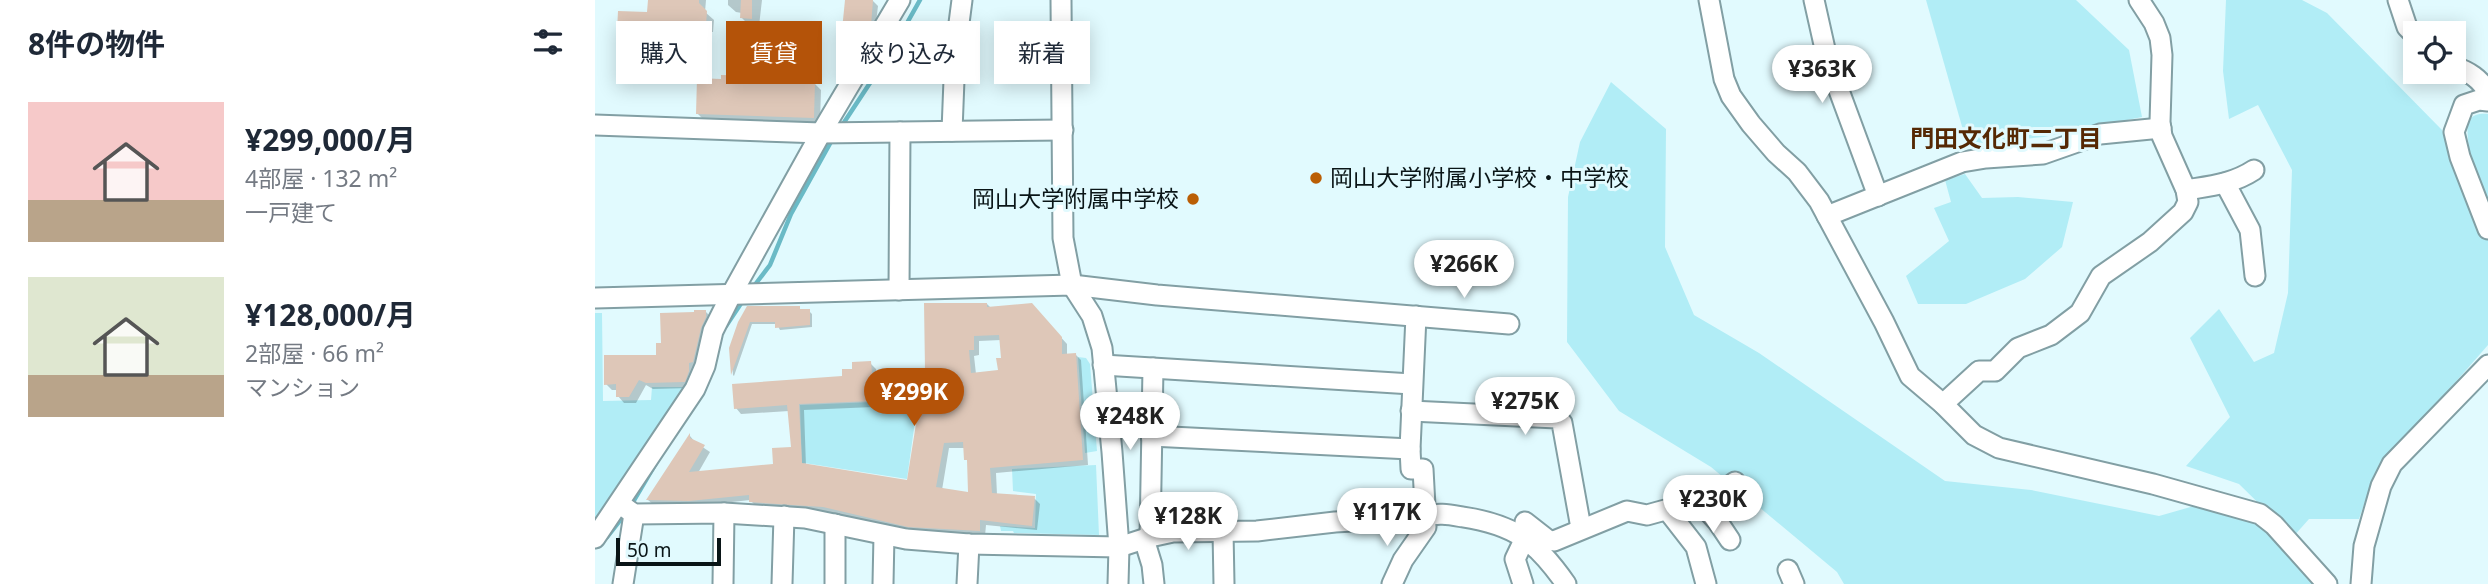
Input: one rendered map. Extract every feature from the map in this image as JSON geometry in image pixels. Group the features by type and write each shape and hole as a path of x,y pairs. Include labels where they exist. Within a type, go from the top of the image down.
{"street":[{"path":"595,538 627,509 695,388 705,366 713,331 742,294 831,133 900,0"},
{"path":"952,131 955,54 962,0"},
{"path":"1061,0 1063,238 1072,285 1092,316 1102,348 1118,547 1118,584"},
{"path":"1709,0 1724,79 1731,96 1751,124 1797,172 1819,201 1910,376 1974,435 1999,448 2153,484 2260,514 2274,525 2327,584"},
{"path":"1814,0 1826,58 1878,196"},
{"path":"1943,404 1979,371 1995,371 2018,348 2051,335 2080,313 2101,276 2150,242 2183,212 2188,201 2186,190 2162,136 2160,38 2139,0"},
{"path":"2398,0 2405,21"},
{"path":"2466,71 2483,83 2488,93"},
{"path":"2488,101 2479,100 2464,105 2454,132 2460,157 2488,229"},
{"path":"595,125 831,133 1063,130"},
{"path":"1827,216 1962,162 2043,154 2100,134 2161,128"},
{"path":"899,290 900,132"},
{"path":"2186,190 2225,183 2254,170"},
{"path":"2225,183 2250,230 2255,276"},
{"path":"595,298 1072,285 1157,295 1509,324"},
{"path":"1416,316 1410,449 1411,469 1423,469 1426,517"},
{"path":"1103,365 1412,384"},
{"path":"2361,584 2364,546 2381,486 2392,464 2488,365"},
{"path":"1153,368 1147,538 1154,584"},
{"path":"1411,411 1557,418 1562,423 1581,528"},
{"path":"1151,436 1410,449"},
{"path":"1392,584 1435,502 1495,509 1509,514 1548,540 1554,541 1627,511 1647,515 1716,496 1735,482"},
{"path":"1699,501 1730,540"},
{"path":"627,509 783,516 884,535 969,544 1118,547 1173,532 1299,528 1394,518 1402,513 1426,517 1432,514 1499,523 1548,561 1566,584"},
{"path":"623,584 627,509"},
{"path":"1668,511 1696,547 1706,584"},
{"path":"723,584 725,513"},
{"path":"782,584 783,516"},
{"path":"835,524 835,584"},
{"path":"1223,531 1224,584"},
{"path":"883,584 884,535"},
{"path":"1522,543 1515,559 1523,584"},
{"path":"967,584 969,544"}],"shaded area":[{"path":"1926,0 2076,0 2129,50 2142,117 2044,137 1967,144"},
{"path":"2226,0 2302,0 2327,13 2442,130 2453,152 2469,151 2467,130 2470,120 2479,114 2488,114 2488,345 2384,460 2374,475 2359,519 2309,519 2293,537 2239,484 2186,466 2230,417 2190,338 2219,309 2254,362 2274,353 2288,293 2292,170 2258,105 2229,119 2223,71"},
{"path":"1611,82 1666,129 1665,247 1694,315 1759,353 1945,481 2031,490 2159,516 2201,504 2259,520 2319,584 1844,584 1837,572 1711,467 1619,411 1567,342 1568,197 1580,142"},
{"path":"1965,174 1982,198 2018,197 2073,202 2062,247 2025,279 1966,304 1918,304 1906,276 1949,241 1934,208 1951,202 1945,180"},
{"path":"595,313 602,313 603,401 651,400 652,387 685,387 595,518"},
{"path":"1078,357 1086,358 1090,364 1097,451 1085,453"},
{"path":"923,400 924,415 916,414 907,479 804,463 802,467 800,405"},
{"path":"1096,465 1099,535 1001,531 1000,526 1035,528 1036,494 1013,491 1012,469"}],"building":[{"path":"648,0 699,0 707,11 706,21 618,21 618,11 647,12"},
{"path":"741,0 752,0 752,19 740,18"},
{"path":"845,0 873,0 871,21 843,21"},
{"path":"721,75 726,75 726,84 815,84 814,118 696,114 697,84 712,84 712,79 721,79"},
{"path":"924,303 987,303 987,307 1032,303 1062,337 1062,354 1076,353 1083,460 990,468 992,493 1035,496 1032,526 980,520 980,531 908,527 823,507 749,502 749,495 689,501 646,500 690,433 690,438 705,445 689,472 773,464 772,448 791,447 787,405 734,409 732,384 842,376 842,369 852,369 852,362 871,361 872,374 925,370","holes":["999,335 1001,358 996,358 998,370 971,373 969,350 974,350 974,336","920,399 907,480 802,463 799,404","963,442 964,460 967,460 968,492 936,487 944,443"]},
{"path":"747,306 800,306 800,309 810,309 810,325 775,328 775,322 750,322 731,375 729,348"},
{"path":"706,310 706,317 685,382 646,383 639,380 629,397 616,397 616,384 604,385 604,355 656,355 656,343 661,343 660,313"}],"waterway":[{"path":"841,127 893,48 920,0"},
{"path":"754,286 770,265 791,214 832,140"},
{"path":"726,326 744,299"},
{"path":"630,507 656,463"},
{"path":"607,537 625,514"}],"place":[{"name":"岡山大学附属小学校・中学校","path":"1316,178"},
{"name":"岡山大学附属中学校","path":"1193,199"}],"district":[{"name":"門田文化町二丁目","path":"2006,139"}]}
